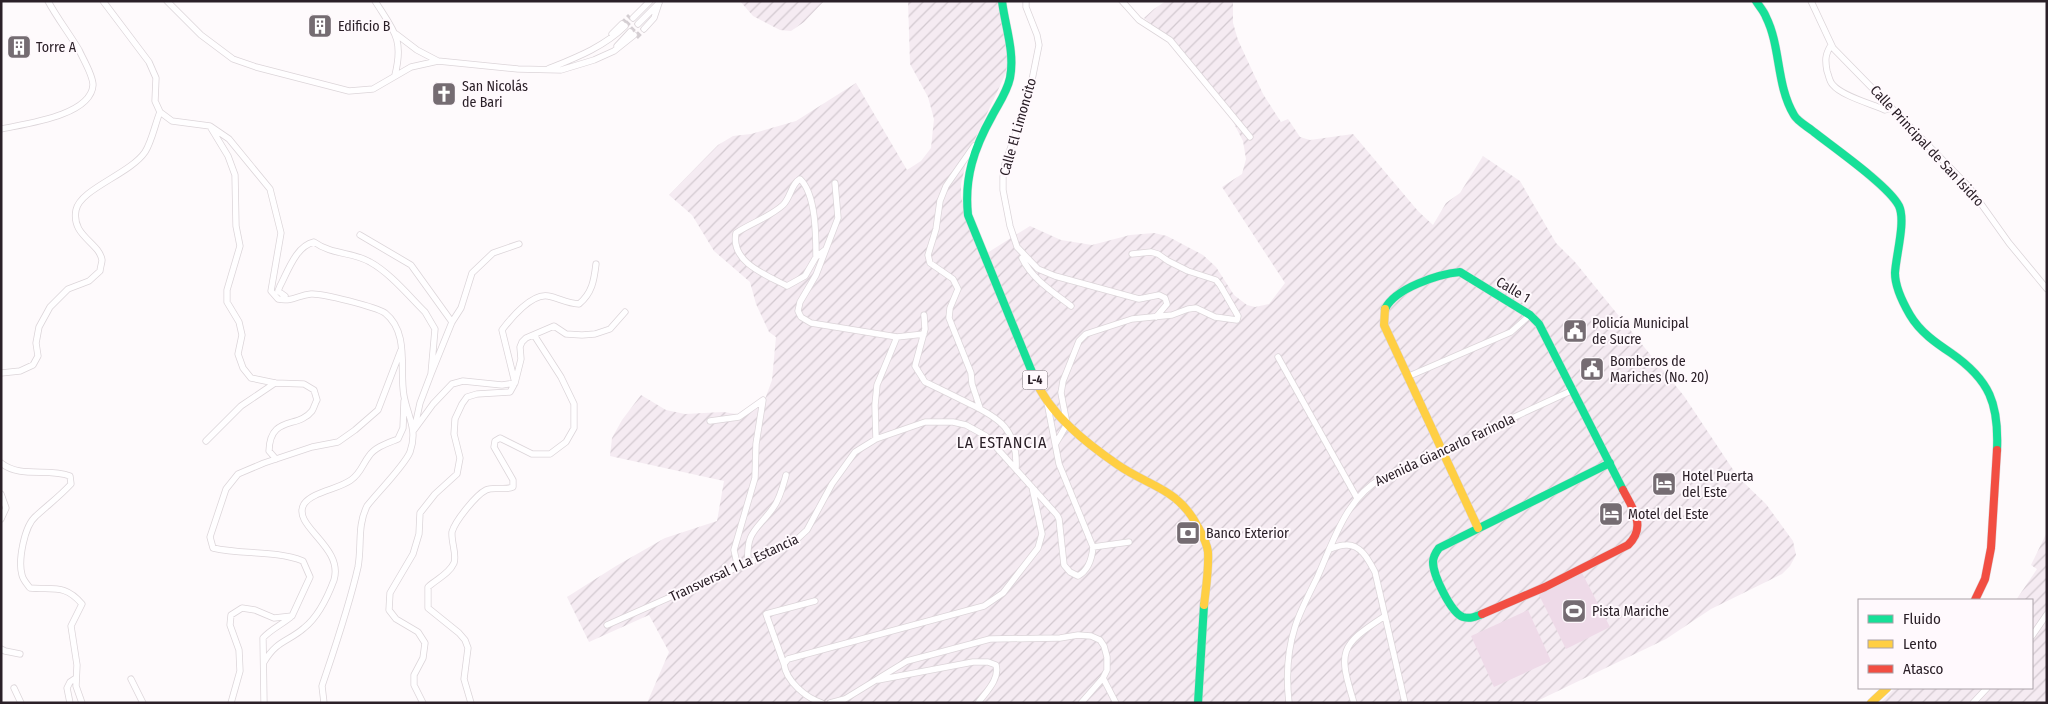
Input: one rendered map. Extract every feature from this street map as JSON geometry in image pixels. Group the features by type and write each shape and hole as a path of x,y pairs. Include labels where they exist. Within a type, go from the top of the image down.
{"main road":[{"name":"L-4","path":"1002,1 1011,56 1010,74 1007,89 980,139 967,176 964,194 968,215 1036,382 1047,402 1080,438 1120,467 1177,497 1189,512 1204,537 1208,551 1198,703"},
{"path":"1756,1 1766,16 1772,33 1784,90 1794,116 1879,184 1896,201 1901,219 1896,257 1896,281 1911,317 1929,338 1955,356 1978,377 1987,389 1994,404 1997,443 1991,548 1985,579 1975,599"},
{"name":"Calle 1","path":"1478,528 1384,325 1382,315 1388,303 1398,294 1449,272 1460,272 1530,315 1539,324 1573,390 1610,463 1637,517 1639,524 1631,544 1545,587 1472,618 1463,618 1455,612 1433,564 1435,554 1439,548 1610,463"},
{"path":"1871,703 1886,689"}],"street":[{"path":"1,129 68,113 83,102 92,91 92,79 79,52 48,1"},
{"path":"103,1 149,62 156,78 155,101 160,112 172,121 210,126 229,139 270,189 281,233 271,291 278,299 293,300 311,294 329,296 384,313 396,327 401,349 404,395 403,428 398,439 381,446 369,454 361,472 350,481 310,498 304,504 302,512 303,521 317,534 334,558 334,578 321,608 304,628 283,640 271,650 264,662"},
{"path":"167,1 222,52 233,59 251,66 349,91 373,89 411,67 438,61 518,69 561,70 594,60 616,50 633,35"},
{"path":"375,1 396,34 417,50 438,61"},
{"name":"Calle El Limoncito","path":"1026,1 1026,7 1039,45 1029,95 1005,164 1003,177 1003,190 1010,226 1017,247 1038,270 1055,276 1139,299 1158,295 1165,298 1167,304 1156,317"},
{"path":"1122,1 1139,20 1170,40 1250,137"},
{"name":"Calle Principal de San Isidro","path":"1811,1 1831,45 1968,187 1985,207 2009,243 2047,289"},
{"path":"659,2 654,18 641,27 651,17 654,8 659,2"},
{"path":"631,17 648,3"},
{"path":"546,69 583,54 611,38 623,25"},
{"path":"395,75 399,60 396,34"},
{"path":"1831,45 1826,53 1825,60 1833,86 1846,94 1885,110 1892,108"},
{"path":"1,373 20,371 33,365 38,356 36,343 39,327 50,308 68,290 89,281 100,271 102,260 77,226 76,211 82,198 130,168 145,152 160,112"},
{"path":"210,126 228,156 235,176 236,226 240,246 227,290 227,302 239,322 242,335 238,354 243,368 251,378 275,383 304,384 314,390 317,400 311,412 277,428 269,440 269,451 276,459"},
{"path":"980,139 946,186 940,202 936,229 928,255 930,263 953,279 958,289 950,308 949,318 971,373 972,384 980,408"},
{"path":"816,257 812,202 805,183 800,179 796,182 785,203 736,233 734,243 741,256 750,266 787,286 805,276 816,257 825,250"},
{"path":"835,183 838,218 816,274 800,302 798,311 801,317 811,323 897,337 924,334"},
{"path":"360,235 411,265 452,322"},
{"path":"285,296 278,291 280,286 300,250 307,244 314,242 323,248 368,260 385,273 430,318 435,329 431,374"},
{"path":"324,703 322,686 358,565 362,516 367,506 409,454 420,403 452,322 461,308 472,273 493,253 518,244"},
{"path":"1017,247 1026,266 1037,278 1071,306"},
{"path":"1056,442 1067,424 1061,392 1063,381 1079,341 1086,334 1132,319 1172,315 1196,308 1215,317 1237,320 1238,316 1216,280 1188,271 1158,254 1151,252 1132,254"},
{"path":"515,383 502,330 513,315 537,297 548,296 566,304 579,304 585,299 593,286 596,264"},
{"path":"423,703 414,685 414,675 423,658 425,643 418,632 396,619 390,610 390,593 413,554 419,534 420,513 435,494 457,474 460,458 454,434 455,419 462,404 467,397 510,392 515,383 521,359 520,346 526,338 543,329 554,326 566,334 595,334 610,329 625,312"},
{"path":"1407,377 1510,332 1530,315"},
{"path":"924,316 924,334 915,366 921,377 925,382 997,418 1010,433 1017,453 1016,469"},
{"path":"471,703 464,679 468,648 459,633 428,608 428,587 449,572 455,561 452,532 465,511 478,496 488,489 508,490 512,487 513,480 494,447 495,441 500,438 532,454 550,454 566,442 574,428 574,404 534,335"},
{"path":"876,440 875,405 877,385 897,337"},
{"path":"264,703 263,638 292,616 310,577 303,561 287,555 228,552 213,548 210,538 226,489 238,474 312,447 338,442 355,430 378,410 401,349"},
{"path":"1278,356 1357,498"},
{"path":"414,430 433,404 452,384 463,381 502,385 515,383"},
{"path":"206,441 241,406 275,383"},
{"name":"Avenida Giancarlo Farinola","path":"1288,703 1286,674 1295,627 1342,522 1357,498 1369,485 1375,482 1573,390"},
{"path":"404,395 414,430"},
{"path":"710,421 739,417 763,400 756,444 755,478 734,550 738,568"},
{"path":"1047,402 1059,464 1093,547 1129,542"},
{"name":"Transversal 1 La Estancia","path":"607,626 793,543 803,535 854,452 876,440 925,422 952,422 974,428 986,436 1059,519 1064,565 1070,572 1078,576 1082,574 1092,557 1093,547"},
{"path":"1,463 9,469 41,474 60,472 70,476 71,484 60,496 34,516 27,531 20,560 22,577 30,588 63,588 75,595 82,604 71,626 76,665 76,686 82,703"},
{"path":"748,563 747,548 750,538 755,528 774,507 786,475"},
{"path":"784,664 788,659 984,606 1003,593 1038,548 1042,534 1032,487"},
{"path":"1,494 6,508 1,519"},
{"path":"1330,549 1347,544 1355,547 1367,557 1375,572 1405,703"},
{"path":"815,600 766,614 784,664 785,672 793,683 815,701 822,703"},
{"path":"231,703 240,671 239,650 230,625 231,615 242,608 255,610 274,618 292,616"},
{"path":"2033,635 2047,614"},
{"path":"1354,703 1345,674 1343,661 1345,650 1368,626 1385,616"},
{"path":"830,703 845,700 906,661 990,639 1060,638 1078,635 1091,636 1100,640 1107,657 1107,670 1103,678 1081,703"},
{"path":"1,649 4,652 20,654"},
{"path":"875,680 973,662 988,662 996,665 998,671 995,679 978,703"},
{"path":"70,703 67,688 70,682 76,678"},
{"path":"1103,678 1116,703"},
{"path":"131,679 143,703"},
{"path":"14,688 21,703"},
{"path":"1973,703 1985,689"}],"shaded area":[{"path":"740,1 824,1 804,22 791,31 780,30 753,16"},
{"path":"908,1 1000,1 1009,50 1006,73 968,154 961,184 961,196 966,218 984,255 1030,226 1061,240 1092,245 1130,235 1154,233 1167,236 1203,255 1216,267 1234,295 1247,305 1255,307 1269,304 1285,283 1222,187 1242,174 1246,159 1243,141 1229,114 1168,38 1144,18 1166,1 1233,1 1233,23 1238,40 1263,94 1281,122 1288,119 1300,137 1310,140 1353,134 1418,211 1433,225 1446,203 1460,193 1483,156 1520,181 1556,243 1575,262 1684,396 1738,477 1766,504 1793,541 1796,555 1790,566 1782,574 1711,609 1666,639 1533,703 647,703 669,652 649,615 589,642 567,597 665,538 717,521 724,481 610,456 612,438 622,420 641,395 666,410 685,414 723,412 743,415 764,402 772,380 776,337 769,332 756,304 750,282 714,251 692,215 669,195 718,145 733,136 751,134 796,121 856,83 907,170 921,161 931,148 934,119 928,97 910,64"},
{"path":"2047,532 2047,703 1880,703 1894,689 2033,689 2033,599 2017,599 2037,569 2031,565"},
{"name":"Pista Mariche","path":"1582,573 1610,627 1566,649 1539,595"},
{"path":"1528,610 1551,661 1494,687 1471,636"}],"tunnel":[{"path":"622,24 630,16"},
{"path":"625,26 633,18"},
{"path":"630,32 638,24"},
{"path":"636,37 644,29"}],"traffic: fast":[{"path":"1002,1 1010,49 1010,78 1005,93 975,152 969,176 968,215 1034,377"},
{"path":"1756,1 1771,29 1784,91 1795,117 1873,178 1899,206 1901,229 1895,273 1900,295 1910,315 1923,332 1964,363 1983,383 1994,406 1997,450"},
{"path":"1385,309 1390,301 1418,283 1460,272 1530,315 1539,324 1623,490"},
{"path":"1482,614 1468,618 1463,617 1453,609 1439,584 1434,568 1433,562 1439,548 1610,463"},
{"path":"1198,703 1204,605"}],"traffic: slow":[{"path":"1385,309 1384,325 1478,528"},
{"path":"1034,377 1049,403 1081,437 1118,465 1172,496 1190,514 1207,545 1208,572 1204,605"},
{"path":"1871,703 1886,689"}],"traffic: jam":[{"path":"1975,599 1985,579 1991,548 1997,450"},
{"path":"1482,614 1545,587 1628,545 1634,538 1637,525 1634,511 1623,490"}],"place":[{"name":"Edificio B","path":"320,26"},
{"name":"Torre A","path":"19,47"},
{"name":"San Nicolás de Bari","path":"444,94"},
{"name":"Policía Municipal de Sucre","path":"1575,331"},
{"name":"Bomberos de Mariches (No. 20)","path":"1592,369"},
{"name":"Hotel Puerta del Este","path":"1664,484"},
{"name":"Motel del Este","path":"1611,514"},
{"name":"Banco Exterior","path":"1188,533"},
{"name":"Pista Mariche","path":"1574,611"}],"district":[{"name":"LA ESTANCIA","path":"1002,442"}]}
